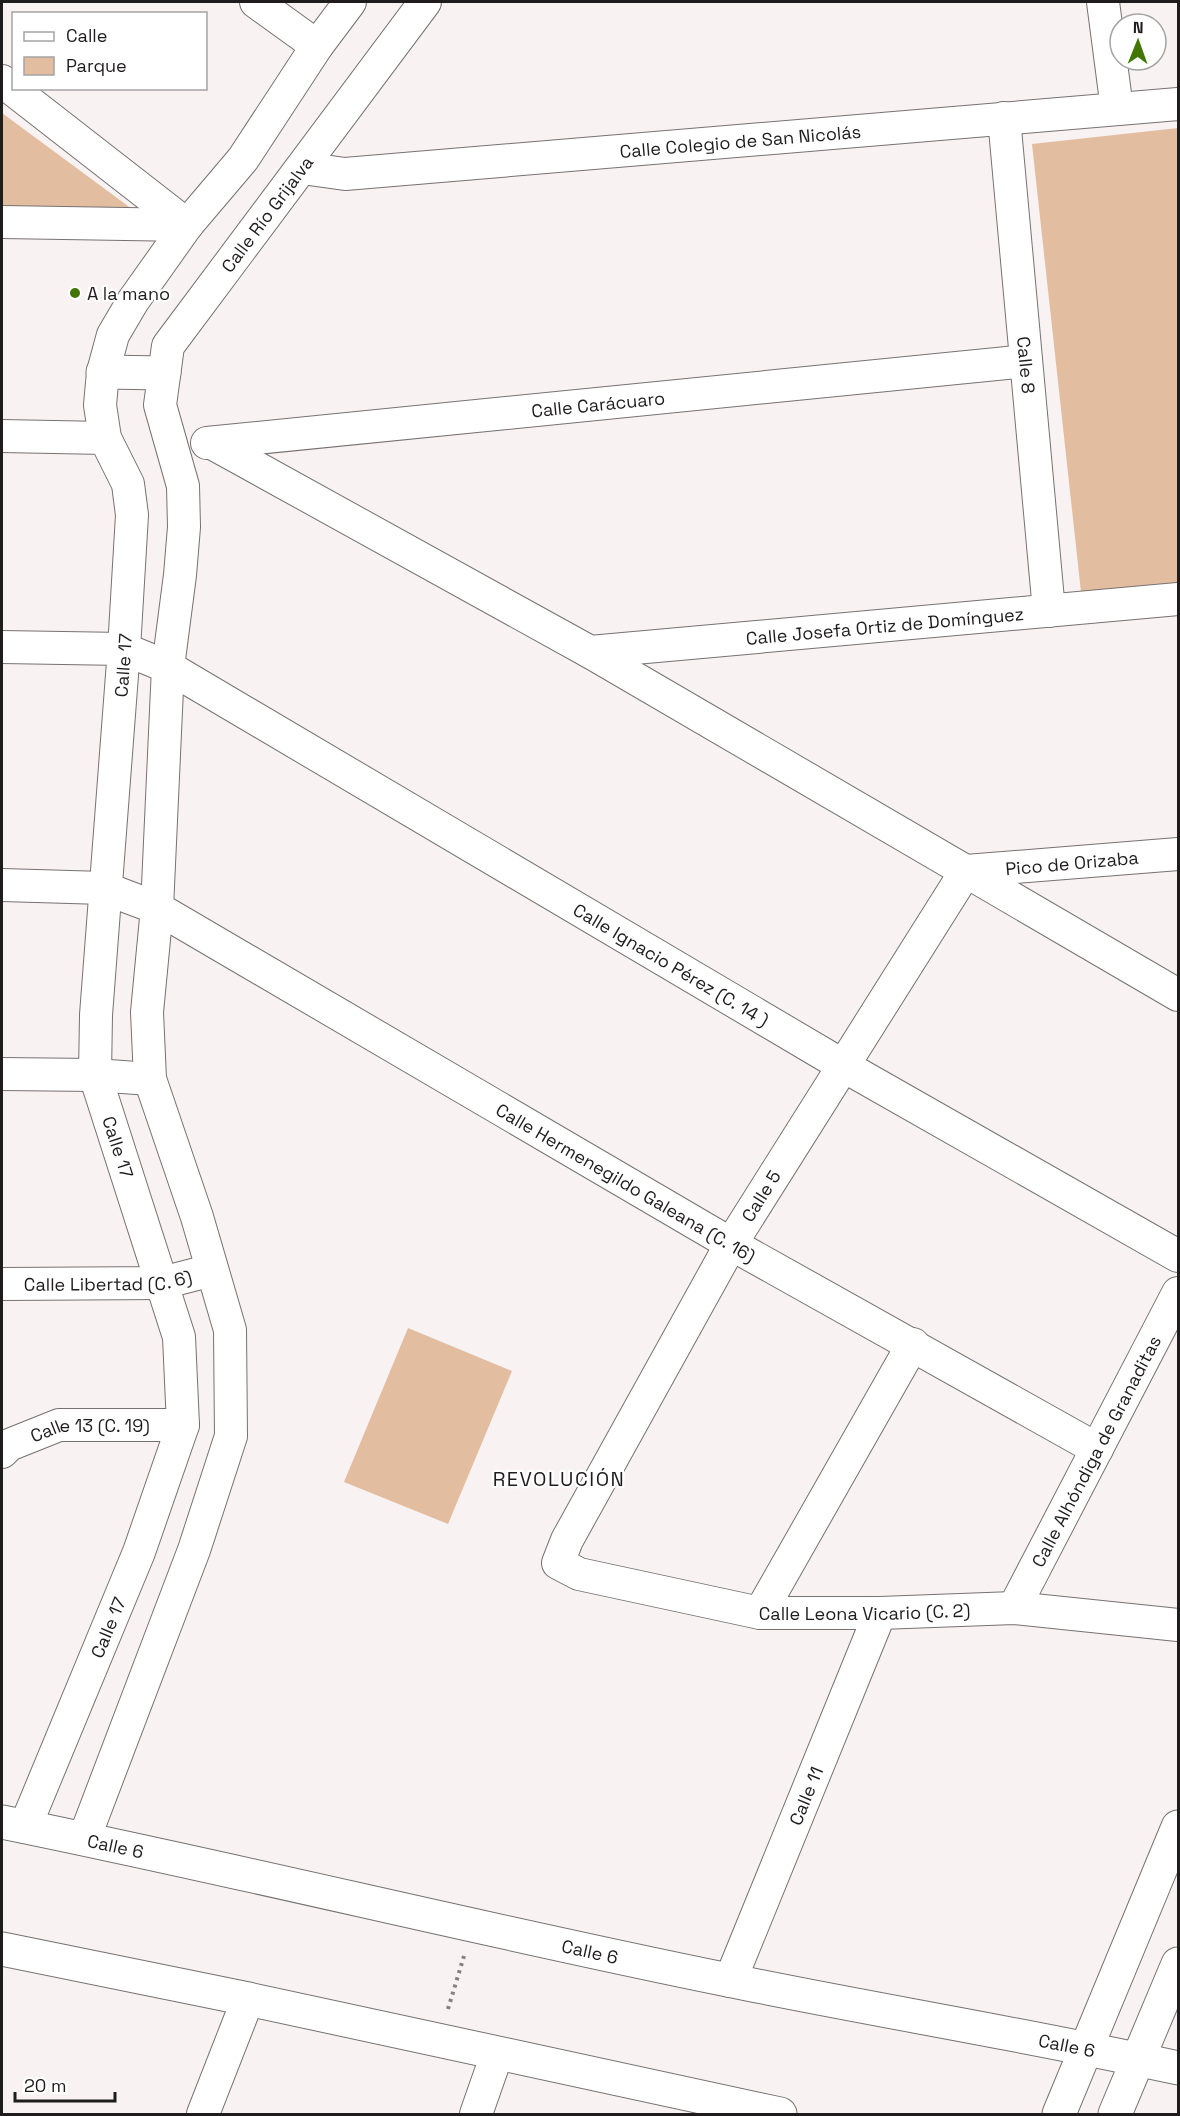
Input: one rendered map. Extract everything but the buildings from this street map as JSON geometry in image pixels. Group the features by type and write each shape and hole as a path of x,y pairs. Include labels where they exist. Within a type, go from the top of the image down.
{"main road":[{"path":"103,372 164,373"},
{"name":"Calle 6","path":"13,1825 730,1981 1088,2048 1179,2068"},
{"path":"1059,2115 1179,1827"},
{"path":"2,1949 248,1999 769,2114"},
{"path":"1115,2115 1179,1964"}],"street":[{"path":"256,2 317,46"},
{"path":"2,435 105,438 100,405 103,372 113,335 128,309 187,225 243,159 317,46 350,2"},
{"name":"Calle Río Grijalva","path":"170,443 160,405 168,346 425,2"},
{"path":"1103,2 1117,109"},
{"path":"14,90 187,225"},
{"name":"Calle Colegio de San Nicolás","path":"302,168 345,174 1179,104"},
{"name":"Calle 8","path":"1004,118 1049,611"},
{"path":"2,222 187,225"},
{"name":"Calle Carácuaro","path":"170,443 212,443 1026,360"},
{"name":"Calle 17","path":"13,1825 139,1552 183,1425 179,1337 94,1075 104,888 124,649 132,515 129,484 105,438"},
{"path":"84,1839 194,1550 231,1436 230,1330 197,1217 150,1079 147,1012 157,908 168,667 184,527 183,486 170,443"},
{"path":"212,443 590,652 1179,995"},
{"name":"Calle Josefa Ortiz de Domínguez","path":"590,652 1179,599"},
{"path":"2,647 124,649"},
{"name":"Calle Ignacio Pérez (C. 14 )","path":"124,649 168,667 843,1065 1179,1256"},
{"name":"Pico de Orizaba","path":"966,871 1179,854"},
{"name":"Calle 5","path":"558,1563 567,1540 731,1244 966,871"},
{"name":"Calle Hermenegildo Galeana (C. 16)","path":"2,885 104,888 157,908 731,1244 1097,1449"},
{"path":"2,1074 94,1075 150,1079"},
{"name":"Calle Libertad (C. 6)","path":"2,1284 162,1283 212,1270"},
{"name":"Calle Alhóndiga de Granaditas","path":"1014,1608 1179,1293"},
{"path":"760,1613 913,1344"},
{"name":"Calle 13 (C. 19)","path":"2,1452 9,1445 58,1425 183,1425"},
{"name":"Calle Leona Vicario (C. 2)","path":"558,1563 579,1574 760,1613 880,1613 1014,1608 1179,1625"},
{"name":"Calle 11","path":"730,1981 880,1613"},
{"path":"202,2115 248,1999"},
{"path":"476,2115 496,2054"}],"path":[{"path":"446,2014 464,1955"}],"green space":[{"path":"2,113 132,209 2,207"},
{"path":"1178,128 1178,591 1082,601 1032,144"},
{"path":"408,1328 512,1371 448,1524 344,1482"}],"place":[{"name":"A la mano","path":"75,293"}],"district":[{"name":"REVOLUCIÓN","path":"559,1479"}]}
